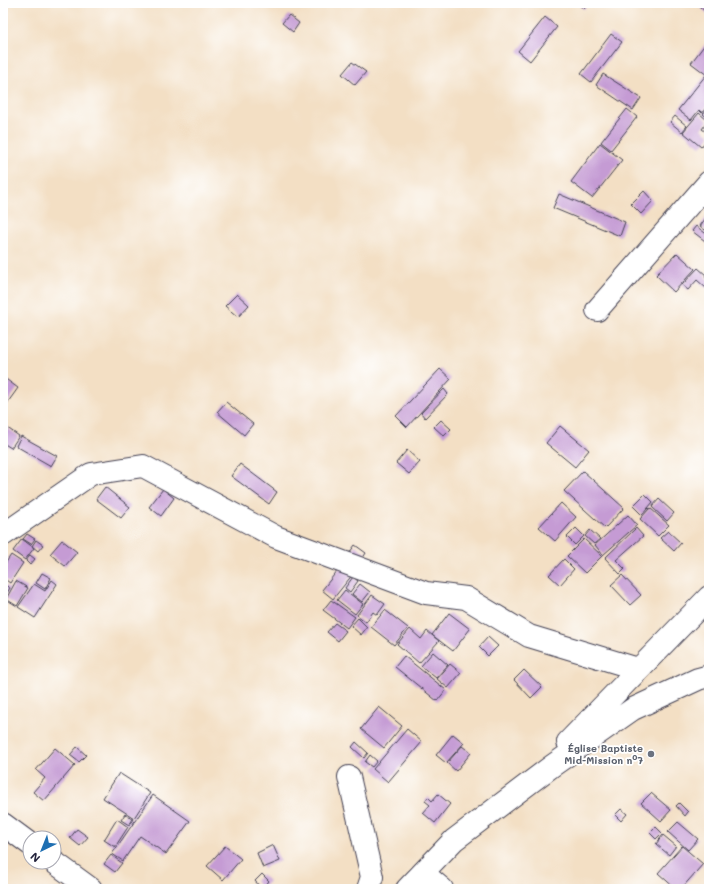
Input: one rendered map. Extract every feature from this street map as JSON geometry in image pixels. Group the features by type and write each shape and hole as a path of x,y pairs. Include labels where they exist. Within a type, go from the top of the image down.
{"street":[{"path":"597,310 709,182"},
{"path":"3,535 91,474 143,466 276,537 426,593 466,598 530,636 638,670"},
{"path":"525,786 709,597"},
{"path":"407,889 454,840 525,786 633,709 698,679 709,676"},
{"path":"349,777 372,877 368,889"},
{"path":"3,824 22,838"},
{"path":"62,869 84,887"},
{"path":"423,873 442,889"}],"building":[{"path":"577,3 589,3 584,9"},
{"path":"702,3 709,3 709,15 699,6"},
{"path":"289,15 299,23 293,32 282,23"},
{"path":"545,17 557,27 530,61 518,51"},
{"path":"611,34 622,42 591,82 581,74"},
{"path":"709,39 709,73 707,75 691,63"},
{"path":"352,62 366,72 355,85 342,74"},
{"path":"603,74 641,98 633,110 596,85"},
{"path":"706,75 709,77 709,104 702,113 699,110 691,120 678,110"},
{"path":"709,106 709,119 703,114"},
{"path":"627,109 637,117 611,150 601,142"},
{"path":"699,113 708,121 702,129 709,134 709,137 701,147 683,132"},
{"path":"675,116 687,126 682,132 670,122"},
{"path":"600,143 622,160 592,198 571,182"},
{"path":"644,191 653,201 641,214 631,204"},
{"path":"559,194 625,222 620,236 553,208"},
{"path":"708,215 709,216 709,233 700,226"},
{"path":"696,226 709,236 709,244 692,231"},
{"path":"677,253 695,269 674,292 656,275"},
{"path":"698,268 706,275 705,277 709,280 709,285 706,288 697,280 688,290 682,285"},
{"path":"237,294 249,305 238,317 225,306"},
{"path":"440,369 451,379 407,427 396,416"},
{"path":"3,377 18,388 3,409"},
{"path":"444,389 448,394 425,418 421,413"},
{"path":"226,402 253,424 244,435 217,412"},
{"path":"441,420 451,429 444,436 434,427"},
{"path":"3,425 19,436 11,448 3,443"},
{"path":"560,426 589,450 575,467 546,443"},
{"path":"21,436 57,456 51,466 16,446"},
{"path":"407,450 420,462 409,474 396,463"},
{"path":"240,464 277,492 269,504 231,476"},
{"path":"583,471 624,508 605,528 564,491"},
{"path":"105,487 130,507 121,518 96,499"},
{"path":"163,489 174,498 161,516 149,507"},
{"path":"645,494 653,502 642,515 633,506"},
{"path":"659,499 674,513 667,521 652,507"},
{"path":"561,503 576,517 555,541 539,527"},
{"path":"650,508 669,525 658,536 640,519"},
{"path":"628,515 637,525 603,555 595,545"},
{"path":"576,528 584,536 575,545 567,537"},
{"path":"636,528 643,536 616,560 625,569 620,574 605,558"},
{"path":"590,530 600,539 594,544 585,536"},
{"path":"668,531 681,543 674,551 660,538"},
{"path":"27,534 35,539 31,544 23,539"},
{"path":"22,539 34,548 25,560 13,551"},
{"path":"584,539 602,556 585,573 567,556"},
{"path":"36,540 43,545 38,551 32,546"},
{"path":"62,540 77,552 65,566 50,554"},
{"path":"355,545 366,553 359,564 347,556"},
{"path":"11,555 23,563 10,583 3,578 3,567"},
{"path":"30,555 35,559 30,565 26,561"},
{"path":"564,559 574,569 560,585 549,575"},
{"path":"342,565 353,574 333,599 322,590"},
{"path":"42,573 51,578 45,589 36,583"},
{"path":"622,575 641,595 630,605 611,585"},
{"path":"353,577 358,581 350,592 345,588"},
{"path":"52,580 57,584 35,618 18,607 34,584 45,591"},
{"path":"16,581 28,588 17,606 6,599"},
{"path":"3,584 10,588 3,599"},
{"path":"360,584 370,592 362,602 352,594"},
{"path":"345,590 363,604 355,614 337,600"},
{"path":"372,595 385,604 377,615 373,612 366,622 357,615"},
{"path":"331,600 355,617 347,628 323,610"},
{"path":"385,610 408,628 394,645 371,627"},
{"path":"449,613 470,629 453,651 432,635"},
{"path":"358,618 367,627 361,635 351,626"},
{"path":"335,623 346,631 338,641 327,632"},
{"path":"410,629 421,639 427,631 439,641 419,663 397,644"},
{"path":"488,637 498,646 488,656 479,647"},
{"path":"433,652 448,665 436,678 421,666"},
{"path":"404,656 446,690 437,701 395,667"},
{"path":"450,664 461,673 448,688 437,679"},
{"path":"524,670 542,687 531,698 514,680"},
{"path":"379,707 402,726 384,748 361,729"},
{"path":"407,729 422,742 388,782 373,769"},
{"path":"453,734 464,743 446,763 436,755"},
{"path":"356,742 368,753 364,758 352,747"},
{"path":"462,746 471,753 456,771 447,763"},
{"path":"77,747 86,755 79,762 70,755"},
{"path":"55,748 75,765 44,801 33,792 45,778 36,770"},
{"path":"370,755 377,761 372,767 365,762"},
{"path":"119,773 150,793 134,818 103,798"},
{"path":"651,793 671,810 661,821 641,803"},
{"path":"438,794 450,804 435,823 423,813 430,805 425,801 428,797 432,801"},
{"path":"153,795 190,821 166,854 140,836 123,861 112,854"},
{"path":"679,803 688,812 685,816 676,806"},
{"path":"621,809 627,814 621,821 615,815"},
{"path":"125,814 133,819 129,825 121,820"},
{"path":"117,819 128,827 115,847 104,840"},
{"path":"678,822 698,839 688,850 668,832"},
{"path":"656,827 662,833 656,839 650,833"},
{"path":"77,829 88,837 80,846 70,838"},
{"path":"663,835 676,846 669,855 656,844"},
{"path":"273,845 280,861 263,868 257,853"},
{"path":"225,846 241,859 223,880 207,866"},
{"path":"682,846 703,864 681,889 676,889 658,873"},
{"path":"111,855 122,863 115,872 104,864"},
{"path":"262,874 269,881 262,889 255,881"}],"place":[{"name":"Église Baptiste Mid-Mission n⁰7","path":"651,754"}]}
